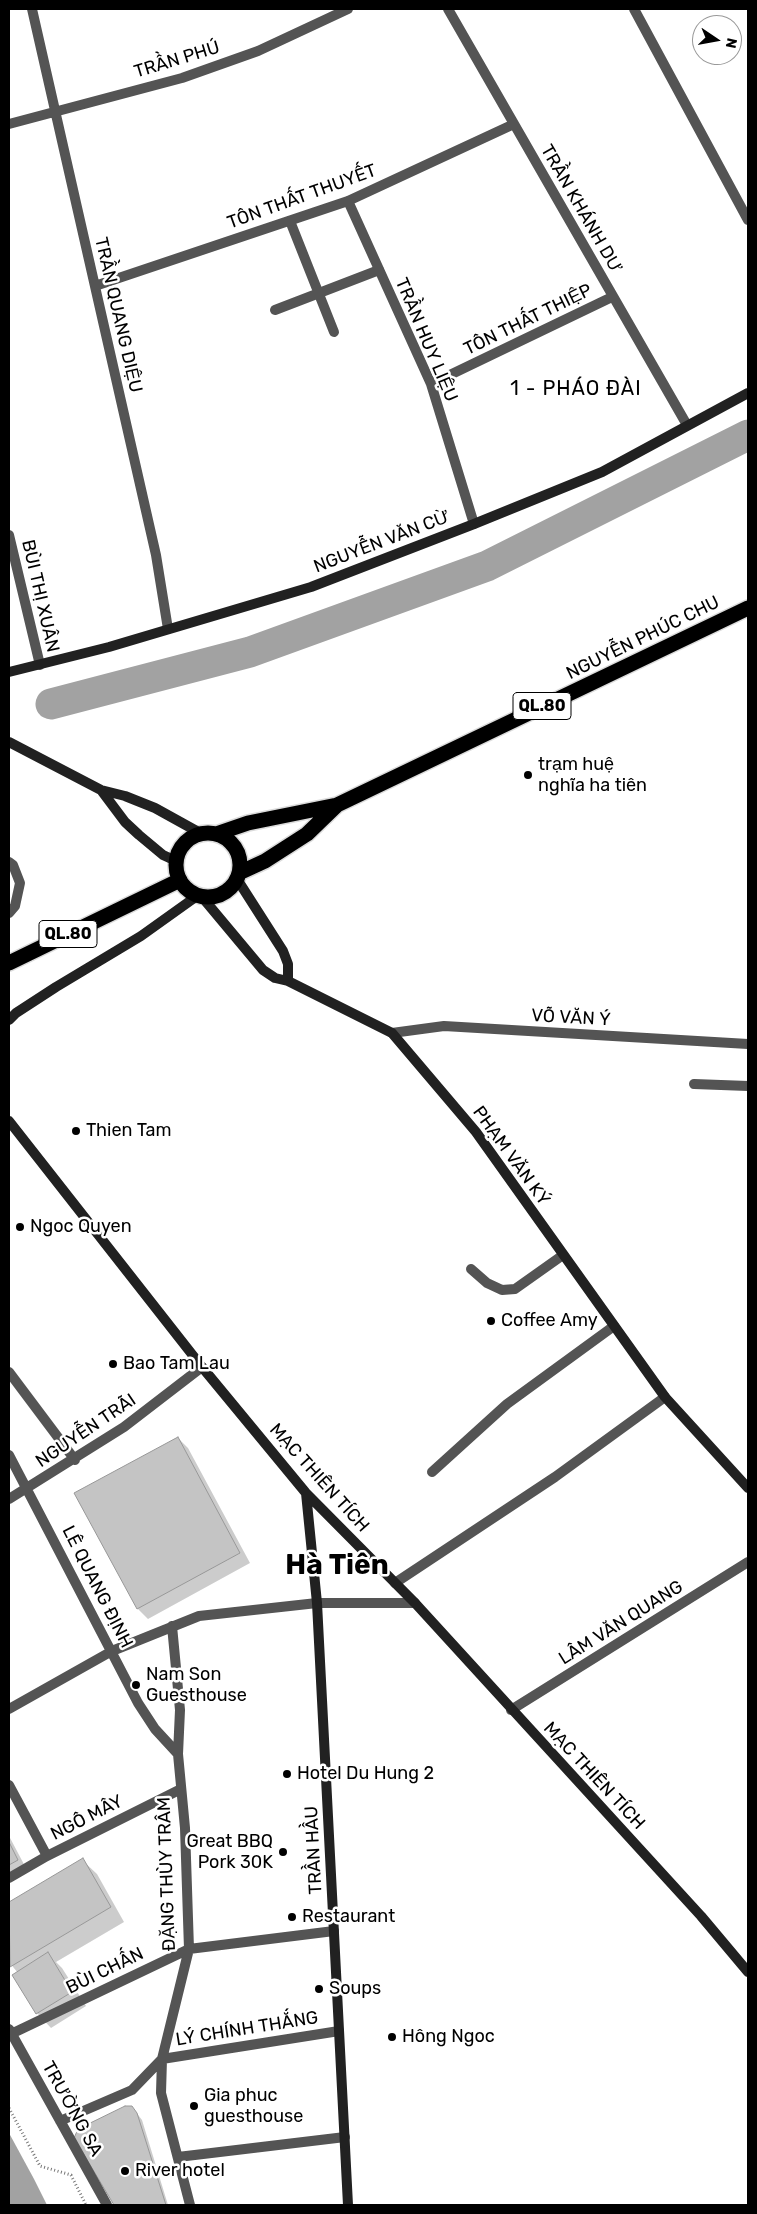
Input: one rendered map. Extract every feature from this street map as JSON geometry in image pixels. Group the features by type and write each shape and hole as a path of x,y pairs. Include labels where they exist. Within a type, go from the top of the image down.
{"highway":[{"name":"NGUYỄN PHÚC CHU","path":"209,834 248,823 337,805 748,608"},
{"name":"NGUYỄN PHÚC CHU","path":"238,876 307,834 337,805"},
{"path":"209,834 232,845 238,854 240,863 238,876 231,888 223,894 212,897 200,896 186,889 180,880 176,861 183,845 190,839 209,834"},
{"name":"QL.80","path":"9,964 180,880"}],"street":[{"name":"TRẦN QUANG DIỆU","path":"32,9 156,555 168,629"},
{"name":"TRẦN PHÚ","path":"9,124 182,78 258,51 348,9"},
{"name":"TRẦN KHÁNH DƯ","path":"448,9 687,426"},
{"path":"634,9 748,220"},
{"name":"TÔN THẤT THUYẾT","path":"95,286 348,201 514,124"},
{"name":"TRẦN HUY LIỆU","path":"348,201 430,384 474,524"},
{"path":"290,221 334,332"},
{"path":"276,310 379,270"},
{"name":"TÔN THẤT THIỆP","path":"430,384 612,297"},
{"name":"NGUYỄN VĂN CỪ","path":"9,672 247,608 311,587 602,472 748,393"},
{"name":"BÙI THỊ XUÂN","path":"9,535 40,665"},
{"path":"9,742 101,790 125,796 155,808 209,834"},
{"path":"101,790 125,822 163,854 176,861"},
{"path":"9,862 13,865 20,883 15,906 9,913"},
{"path":"238,876 283,951 288,964 288,981"},
{"path":"9,1020 16,1013 56,987 141,936 200,896"},
{"name":"PHẠM VĂN KÝ","path":"200,896 263,970 275,978 288,981 392,1033 476,1132 665,1397 748,1488"},
{"name":"VÕ VĂN Ý","path":"392,1033 444,1026 748,1044"},
{"path":"694,1084 748,1086"},
{"name":"MẠC THIÊN TÍCH","path":"9,1121 202,1367 306,1493 415,1603 701,1916 748,1972"},
{"path":"471,1269 487,1283 502,1290 515,1289 563,1255"},
{"path":"432,1472 508,1404 614,1326"},
{"name":"NGUYỄN TRÃI","path":"9,1499 75,1460 124,1427 202,1367"},
{"path":"9,1372 75,1460"},
{"path":"395,1583 555,1477 665,1397"},
{"name":"LÊ QUANG ĐỊNH","path":"9,1455 138,1703 155,1729 178,1754"},
{"name":"TRẦN HẦU","path":"306,1493 317,1603 348,2205"},
{"name":"LÂM VĂN QUANG","path":"511,1710 748,1562"},
{"path":"9,1709 112,1651 198,1616 317,1603 415,1603"},
{"name":"ĐẶNG THÙY TRÂM","path":"172,1626 180,1710 178,1754 185,1828 189,1949 162,2059 161,2093 190,2205"},
{"path":"9,1785 47,1856"},
{"name":"NGÔ MÂY","path":"9,1878 47,1856 181,1789"},
{"name":"BÙI CHẤN","path":"10,2032 189,1949 334,1931"},
{"name":"LÝ CHÍNH THẮNG","path":"60,2121 132,2090 162,2059 339,2031"},
{"name":"TRƯỜNG SA","path":"10,2032 107,2205"},
{"path":"178,2157 345,2137"}],"path":[{"path":"9,2108 40,2166 70,2174 86,2205"}],"shaded area":[{"path":"9,2133 34,2179 47,2205 9,2205"}],"building":[{"path":"178,1437 240,1553 137,1609 74,1493"},
{"path":"9,1842 18,1860 9,1865"},
{"path":"83,1858 111,1907 10,1967 9,1902"},
{"path":"48,1952 72,1992 36,2014 12,1975"},
{"name":"River hotel","path":"125,2106 132,2106 137,2113 166,2205 114,2205 74,2138 78,2129"}],"waterway":[{"path":"51,704 250,652 487,566 748,435"}],"place":[{"name":"trạm huệ nghĩa ha tiên","path":"528,775"},
{"name":"Thien Tam","path":"76,1131"},
{"name":"Ngoc Quyen","path":"20,1227"},
{"name":"Coffee Amy","path":"491,1321"},
{"name":"Bao Tam Lau","path":"113,1364"},
{"name":"Nam Son Guesthouse","path":"136,1685"},
{"name":"Hotel Du Hung 2","path":"287,1774"},
{"name":"Great BBQ Pork 30K","path":"283,1852"},
{"name":"Restaurant","path":"292,1917"},
{"name":"Soups","path":"319,1989"},
{"name":"Hông Ngoc","path":"392,2037"},
{"name":"Gia phuc guesthouse","path":"194,2106"},
{"name":"River hotel","path":"125,2171"}],"district":[{"name":"1 - PHÁO ĐÀI","path":"576,389"},
{"name":"Hà Tiên","path":"337,1566"}]}
